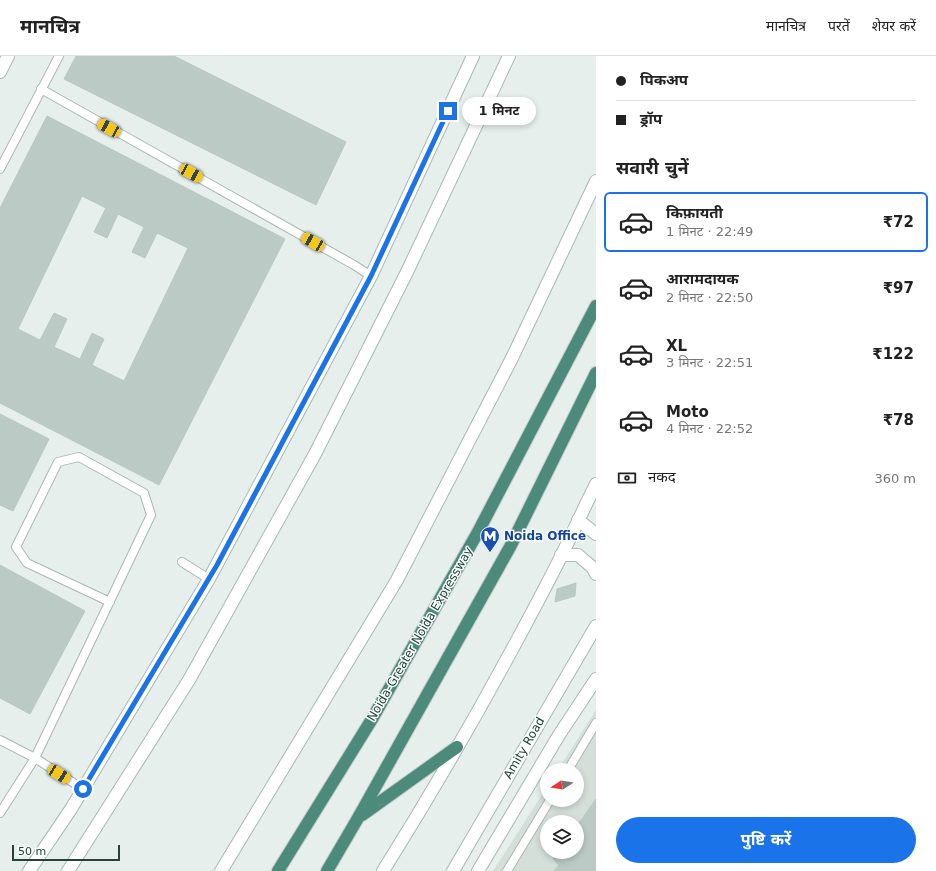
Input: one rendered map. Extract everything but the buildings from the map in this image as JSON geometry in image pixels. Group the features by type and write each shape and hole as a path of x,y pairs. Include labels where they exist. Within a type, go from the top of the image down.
{"highway":[{"name":"Noida-Greater Noida Expressway","path":"278,871 372,718 478,532 596,306"},
{"path":"327,871 510,547 596,373"},
{"path":"358,818 457,747"}],"street":[{"path":"0,72 8,56"},
{"path":"29,871 83,789 209,579 371,276 473,56"},
{"path":"68,871 189,680 315,454 407,272 509,56"},
{"path":"221,871 397,580 512,358 596,181"},
{"path":"383,871 457,747 548,582 596,484"},
{"path":"578,520 596,534"},
{"path":"562,554 578,555 593,568 596,574"},
{"name":"Amity Road","path":"453,871 596,626"},
{"name":"Amity Road","path":"478,871 560,734 596,679"}],"lane":[{"path":"0,169 59,56"},
{"path":"41,89 371,276"},
{"path":"0,813 35,758 110,602 151,515 144,493 79,457 58,462 16,547 27,563 110,602"},
{"path":"182,562 209,579"},
{"path":"572,763 596,723"},
{"path":"0,740 35,758 83,789"},
{"path":"507,871 546,807"}],"shaded area":[{"path":"596,710 596,871 493,871 540,798 540,807 584,807 584,763 562,763"}],"place":[{"name":"Noida Office","path":"490,553"}],"route":[{"path":"83,789 217,565 371,276 448,111"}]}
